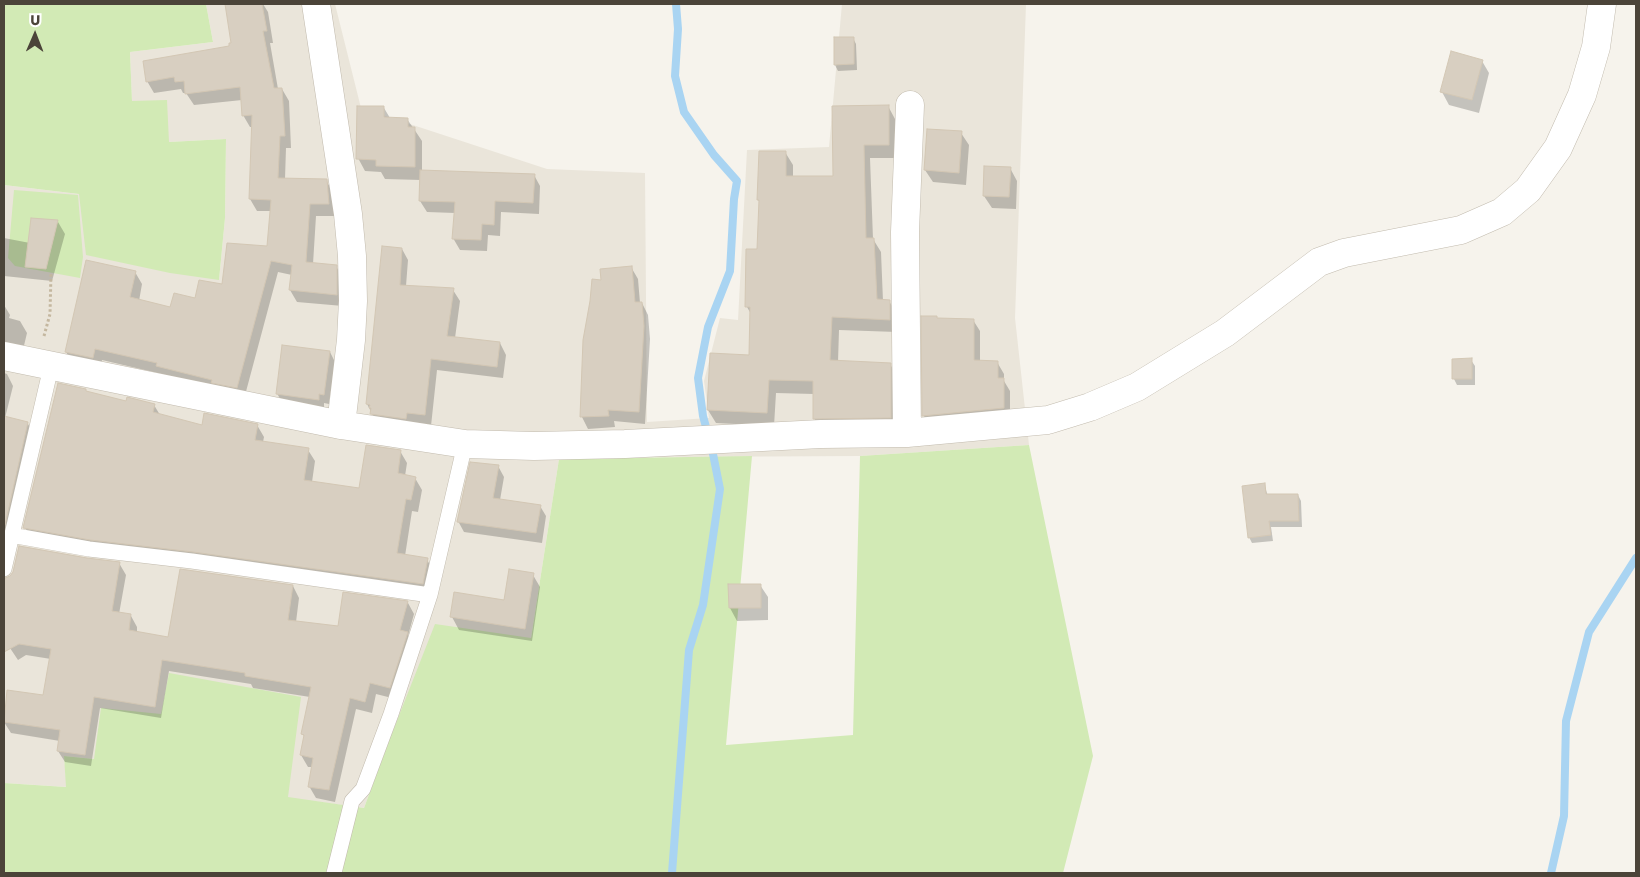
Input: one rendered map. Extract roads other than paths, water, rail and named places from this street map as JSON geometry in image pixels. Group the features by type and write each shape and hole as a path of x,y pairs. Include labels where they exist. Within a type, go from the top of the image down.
{"street":[{"path":"316,4 348,214 352,256 351,340 341,426"},
{"path":"4,356 341,426 466,444 534,446 684,442 822,434 907,433 1048,420 1090,407 1137,387 1225,333 1319,262 1344,253 1460,230 1502,212 1528,190 1558,148 1582,94 1594,57 1602,4"},
{"path":"907,433 905,232 910,105"}],"lane":[{"path":"4,569 9,531 44,365"},
{"path":"334,873 352,801 363,789 391,714 430,595 466,444"},
{"path":"9,531 89,549 192,561 430,595"}],"waterway":[{"path":"672,873 689,650 703,605 720,489 703,416 698,378 708,327 730,271 734,199 737,181 714,155 684,112 675,76 678,29 676,4"},
{"path":"1551,873 1564,816 1566,721 1589,632 1636,558"}]}
